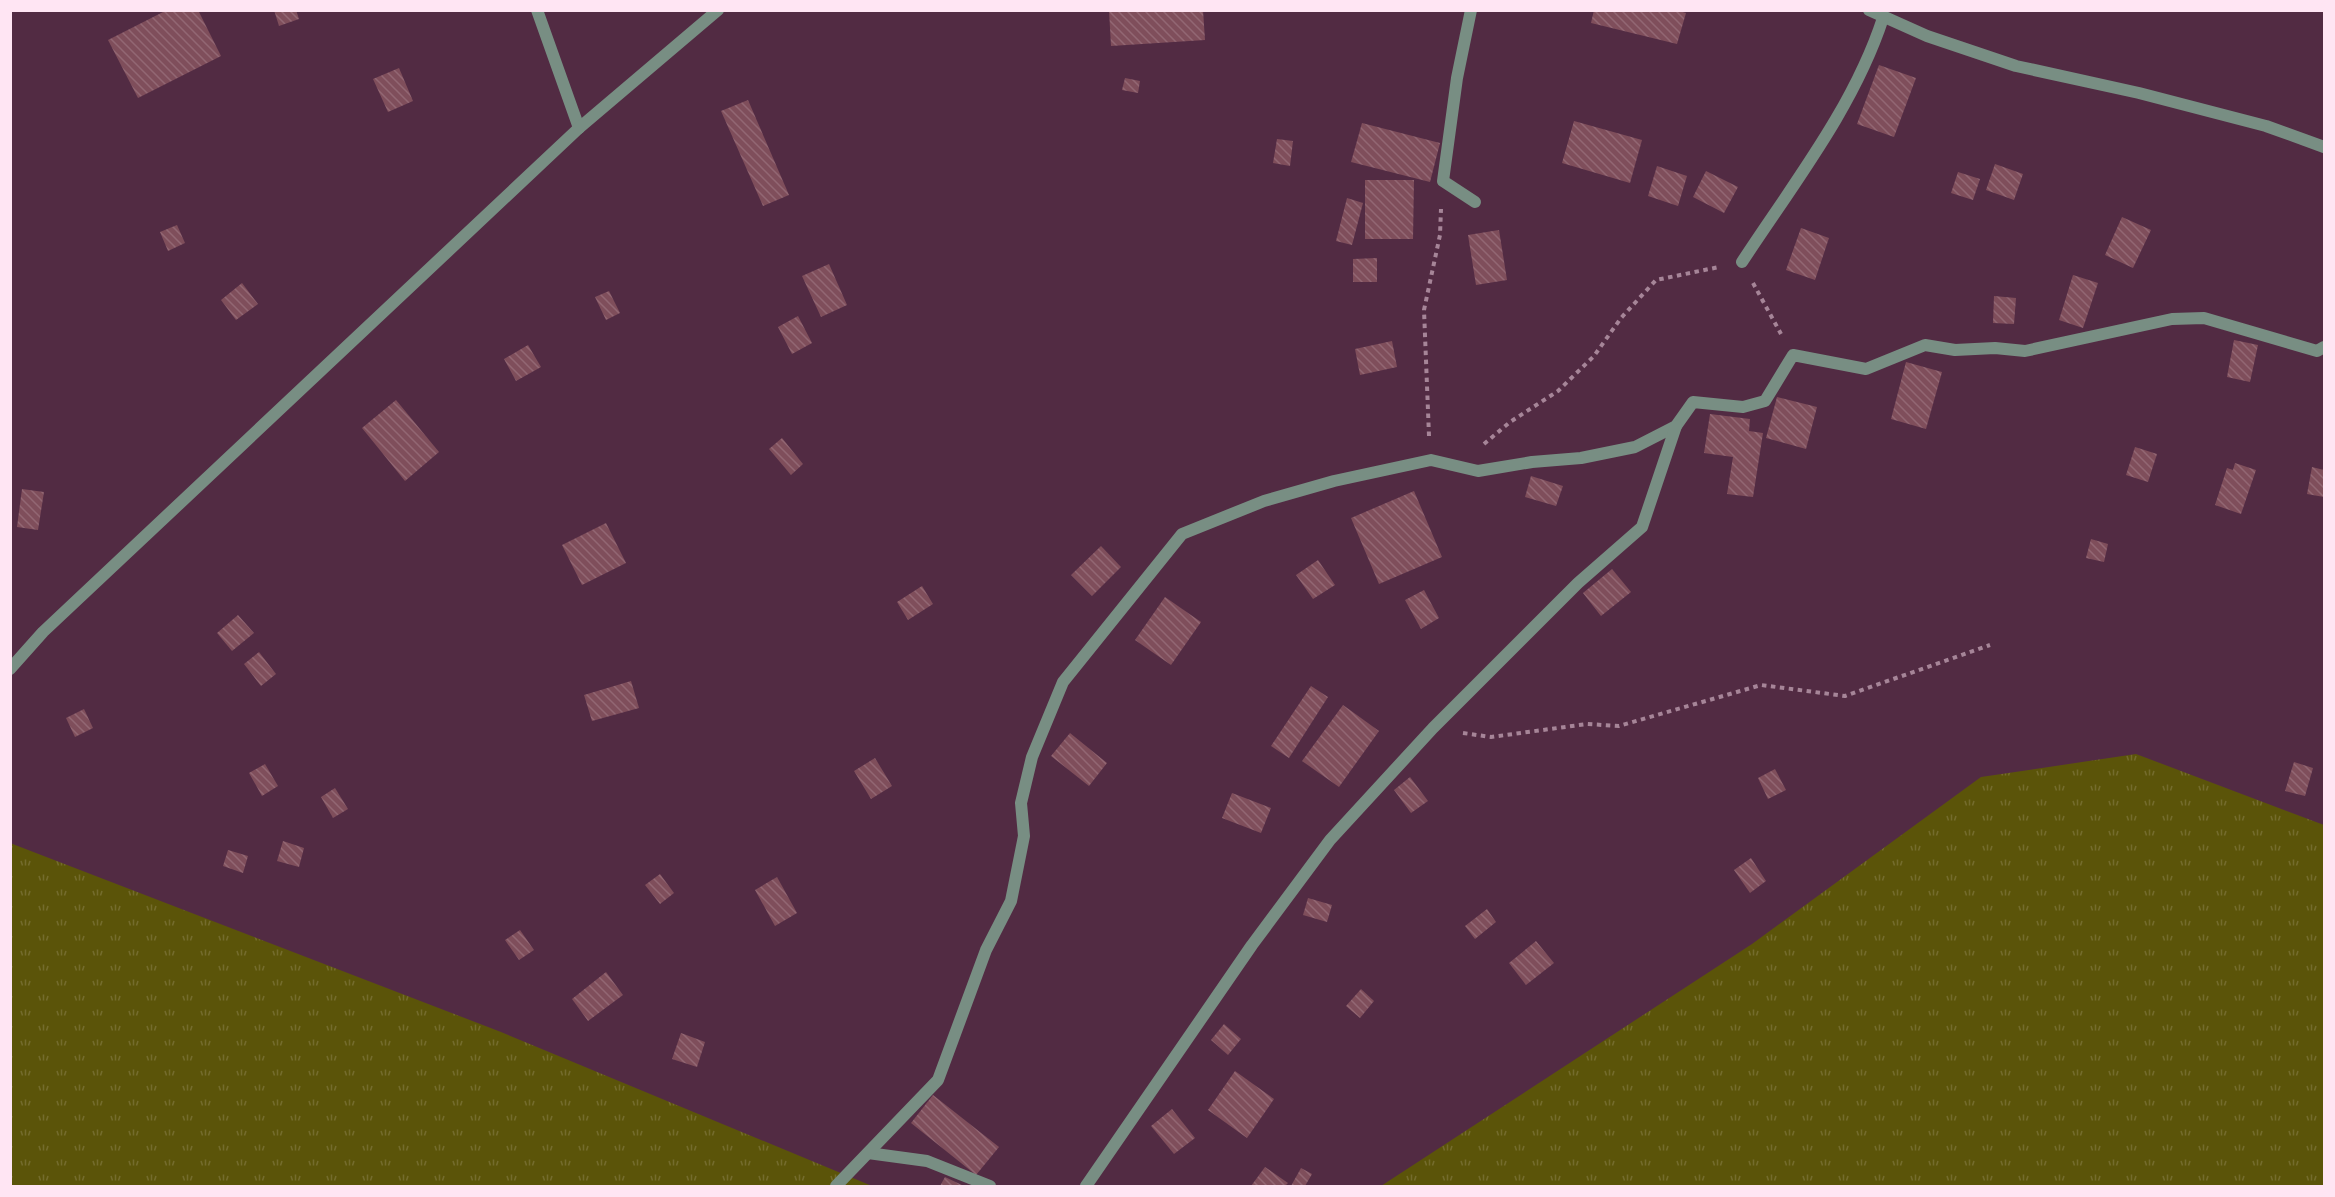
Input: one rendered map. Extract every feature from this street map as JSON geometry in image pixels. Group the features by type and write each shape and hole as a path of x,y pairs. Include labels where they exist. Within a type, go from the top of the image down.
{"street":[{"path":"537,10 579,128"},
{"path":"10,669 43,632 579,128 718,10"},
{"path":"1471,10 1457,78 1443,181 1475,202"},
{"path":"1869,10 1927,36 2016,66 2139,93 2266,126 2325,147"},
{"path":"1742,262 1847,102 1871,53 1883,18"},
{"path":"1086,1186 1252,945 1330,840 1433,728 1578,583 1642,527 1676,426 1693,402 1743,407 1765,401 1793,355 1866,369 1925,345 1955,350 1995,348 2025,351 2172,319 2204,318 2317,351 2325,347"},
{"path":"836,1186 938,1080 986,950 1011,901 1024,836 1021,803 1032,757 1063,682 1182,534 1264,501 1334,480 1431,460 1478,471 1532,462 1581,458 1635,447 1676,426"},
{"path":"868,1153 927,1161 990,1186"}],"path":[{"path":"1431,460 1424,310 1440,234 1443,181"},
{"path":"1458,466 1510,422 1558,391 1594,356 1621,318 1656,280 1742,262 1793,355"},
{"path":"1433,728 1491,737 1587,724 1619,726 1761,685 1845,696 1990,645"}],"green space":[{"path":"2136,754 2324,825 2324,1186 1381,1186 1752,944 1981,777"},
{"path":"10,843 501,1032 872,1186 11,1186"}],"building":[{"path":"167,10 198,10 221,56 138,98 108,40"},
{"path":"274,10 296,10 299,19 279,26"},
{"path":"1109,10 1203,10 1205,40 1111,46"},
{"path":"1594,10 1676,10 1686,13 1677,44 1591,23"},
{"path":"1879,65 1916,78 1894,137 1857,124"},
{"path":"399,68 413,101 388,112 373,79"},
{"path":"1125,78 1140,81 1138,93 1122,90"},
{"path":"748,100 789,195 763,206 721,111"},
{"path":"1574,121 1642,140 1630,183 1562,163"},
{"path":"1362,123 1440,143 1430,182 1351,162"},
{"path":"1277,139 1293,141 1290,166 1273,163"},
{"path":"1995,164 2023,174 2014,200 1986,190"},
{"path":"1657,166 1687,176 1678,206 1648,196"},
{"path":"1706,171 1738,187 1724,213 1693,197"},
{"path":"1958,172 1980,179 1973,200 1951,193"},
{"path":"1365,180 1414,180 1413,239 1365,239"},
{"path":"1347,198 1363,203 1352,245 1336,241"},
{"path":"2122,217 2151,230 2133,268 2105,255"},
{"path":"177,225 185,243 168,251 160,232"},
{"path":"1801,228 1829,238 1815,280 1786,270"},
{"path":"1499,230 1507,280 1476,285 1468,235"},
{"path":"1377,258 1377,282 1353,282 1353,259"},
{"path":"829,264 847,305 821,317 802,276"},
{"path":"2073,275 2098,283 2083,328 2059,320"},
{"path":"242,283 258,304 236,320 221,300"},
{"path":"609,291 620,313 606,320 595,297"},
{"path":"1994,296 2016,298 2014,324 1993,323"},
{"path":"798,316 812,343 792,354 778,327"},
{"path":"2234,340 2258,345 2250,382 2227,377"},
{"path":"1392,341 1397,367 1360,375 1355,349"},
{"path":"528,345 541,367 516,381 504,359"},
{"path":"1906,362 1942,372 1926,429 1891,419"},
{"path":"1777,397 1817,407 1806,449 1766,438"},
{"path":"396,400 439,452 405,481 362,428"},
{"path":"1710,414 1750,419 1749,431 1763,433 1753,497 1727,494 1733,457 1704,453"},
{"path":"782,438 803,464 791,475 769,449"},
{"path":"2135,447 2157,454 2148,482 2126,475"},
{"path":"2235,463 2256,470 2241,514 2215,505 2227,468 2233,470"},
{"path":"2312,467 2324,470 2324,497 2307,494"},
{"path":"1531,476 1563,486 1556,506 1525,497"},
{"path":"22,489 44,492 38,530 17,527"},
{"path":"1414,491 1442,557 1379,584 1351,518"},
{"path":"606,523 626,563 582,585 562,545"},
{"path":"2091,539 2108,544 2104,562 2086,558"},
{"path":"1101,546 1121,567 1092,596 1071,575"},
{"path":"1318,560 1335,585 1313,599 1296,575"},
{"path":"1612,569 1631,592 1601,616 1583,593"},
{"path":"922,586 933,604 908,620 897,602"},
{"path":"1424,590 1439,618 1421,629 1405,600"},
{"path":"1165,597 1201,622 1171,665 1135,640"},
{"path":"238,615 254,633 232,651 217,633"},
{"path":"259,652 276,674 261,686 244,664"},
{"path":"631,681 639,708 592,721 584,695"},
{"path":"1311,686 1328,697 1289,758 1271,746"},
{"path":"1343,705 1379,731 1339,787 1302,761"},
{"path":"84,709 93,728 75,737 66,718"},
{"path":"1070,733 1107,763 1089,786 1051,756"},
{"path":"875,758 892,786 871,799 854,771"},
{"path":"2294,762 2313,768 2305,796 2285,791"},
{"path":"265,764 278,786 262,796 249,773"},
{"path":"1775,769 1786,790 1768,799 1758,778"},
{"path":"1410,777 1428,801 1411,813 1394,790"},
{"path":"335,788 348,809 333,818 321,797"},
{"path":"1232,793 1271,808 1261,833 1222,818"},
{"path":"283,841 304,848 299,867 277,861"},
{"path":"228,850 248,856 243,873 223,866"},
{"path":"1751,858 1766,881 1750,893 1734,870"},
{"path":"660,874 674,893 660,904 645,885"},
{"path":"777,877 797,913 775,926 755,890"},
{"path":"1308,898 1332,905 1327,922 1303,915"},
{"path":"1487,909 1496,922 1475,939 1465,926"},
{"path":"520,930 534,950 519,960 505,940"},
{"path":"1536,941 1554,963 1526,985 1509,963"},
{"path":"606,972 623,995 588,1021 572,999"},
{"path":"1361,989 1374,1001 1360,1018 1346,1006"},
{"path":"1224,1024 1241,1039 1228,1055 1211,1040"},
{"path":"681,1033 705,1042 697,1067 672,1059"},
{"path":"1235,1071 1274,1099 1247,1138 1208,1110"},
{"path":"933,1095 999,1147 976,1175 911,1123"},
{"path":"1172,1109 1195,1138 1174,1154 1151,1126"},
{"path":"1265,1167 1288,1183 1285,1186 1251,1186"},
{"path":"1301,1168 1312,1174 1305,1186 1291,1186"},
{"path":"945,1177 964,1186 940,1186"}]}
